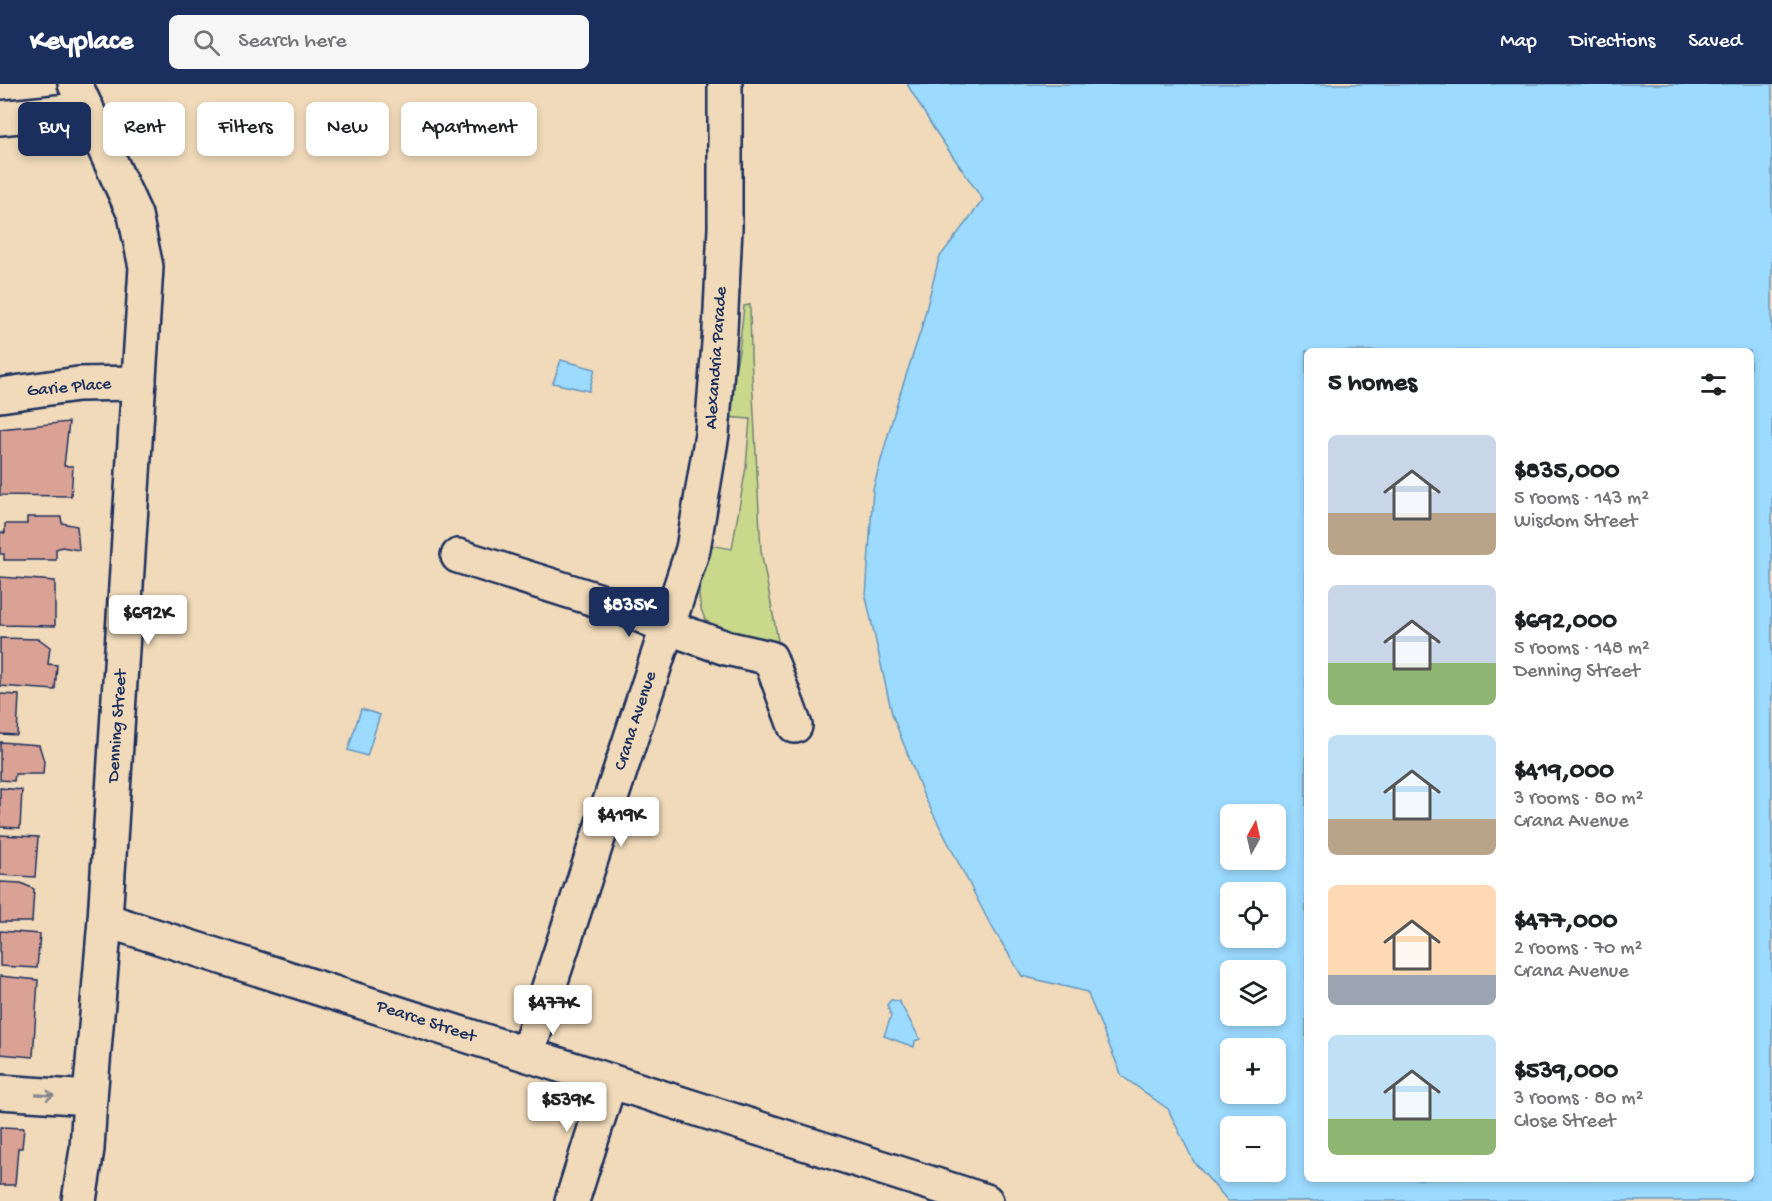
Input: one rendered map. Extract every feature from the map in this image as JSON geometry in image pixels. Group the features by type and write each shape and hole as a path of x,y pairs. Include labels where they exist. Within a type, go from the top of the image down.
{"street":[{"name":"Alexandria Parade","path":"667,627 693,549 712,434 725,228 725,84"},
{"path":"0,118 81,97"},
{"name":"Denning Street","path":"79,1201 87,1149 105,920 146,267 135,215 81,97"},
{"name":"Garie Place","path":"0,395 78,384 138,383"},
{"path":"458,556 626,609 667,627 726,648 770,658 795,726"},
{"name":"Crana Avenue","path":"527,1054 667,627"},
{"name":"Pearce Street","path":"105,920 986,1201"},
{"path":"572,1201 610,1081"},
{"path":"0,1092 90,1098"}],"green space":[{"path":"750,305 761,551 779,646 709,627 700,606 699,596 701,577 710,545 732,549 746,467 750,419 726,417 739,351 744,306"}],"water":[{"path":"907,84 1772,84 1772,1201 1228,1201 1194,1162 1168,1109 1122,1076 1087,992 1022,976 989,922 923,794 892,714 866,597 873,489 897,403 921,330 939,258 983,200 934,129"},
{"path":"561,360 595,369 589,391 553,383"},
{"path":"361,709 380,715 367,756 348,750"},
{"path":"891,1000 899,1001 920,1039 915,1041 914,1047 884,1036 891,1016 887,1005"}],"building":[{"path":"69,422 64,466 73,466 71,496 0,495 0,429"},
{"path":"27,517 61,517 62,523 77,526 79,550 62,547 56,549 56,560 4,560 4,554 0,554 0,532 5,533 5,524 27,524"},
{"path":"0,577 55,581 55,626 0,625"},
{"path":"0,638 39,639 50,647 48,664 57,665 55,690 0,686"},
{"path":"0,694 19,695 17,735 0,734"},
{"path":"0,742 39,745 44,761 43,774 15,774 14,781 0,780"},
{"path":"0,788 22,790 20,828 0,827"},
{"path":"0,835 38,837 35,877 0,875"},
{"path":"0,882 21,883 34,889 32,922 0,922"},
{"path":"0,931 40,934 37,968 0,966"},
{"path":"0,976 38,980 33,1057 0,1054"},
{"path":"0,1127 24,1128 22,1148 18,1148 15,1185 0,1185"}]}
